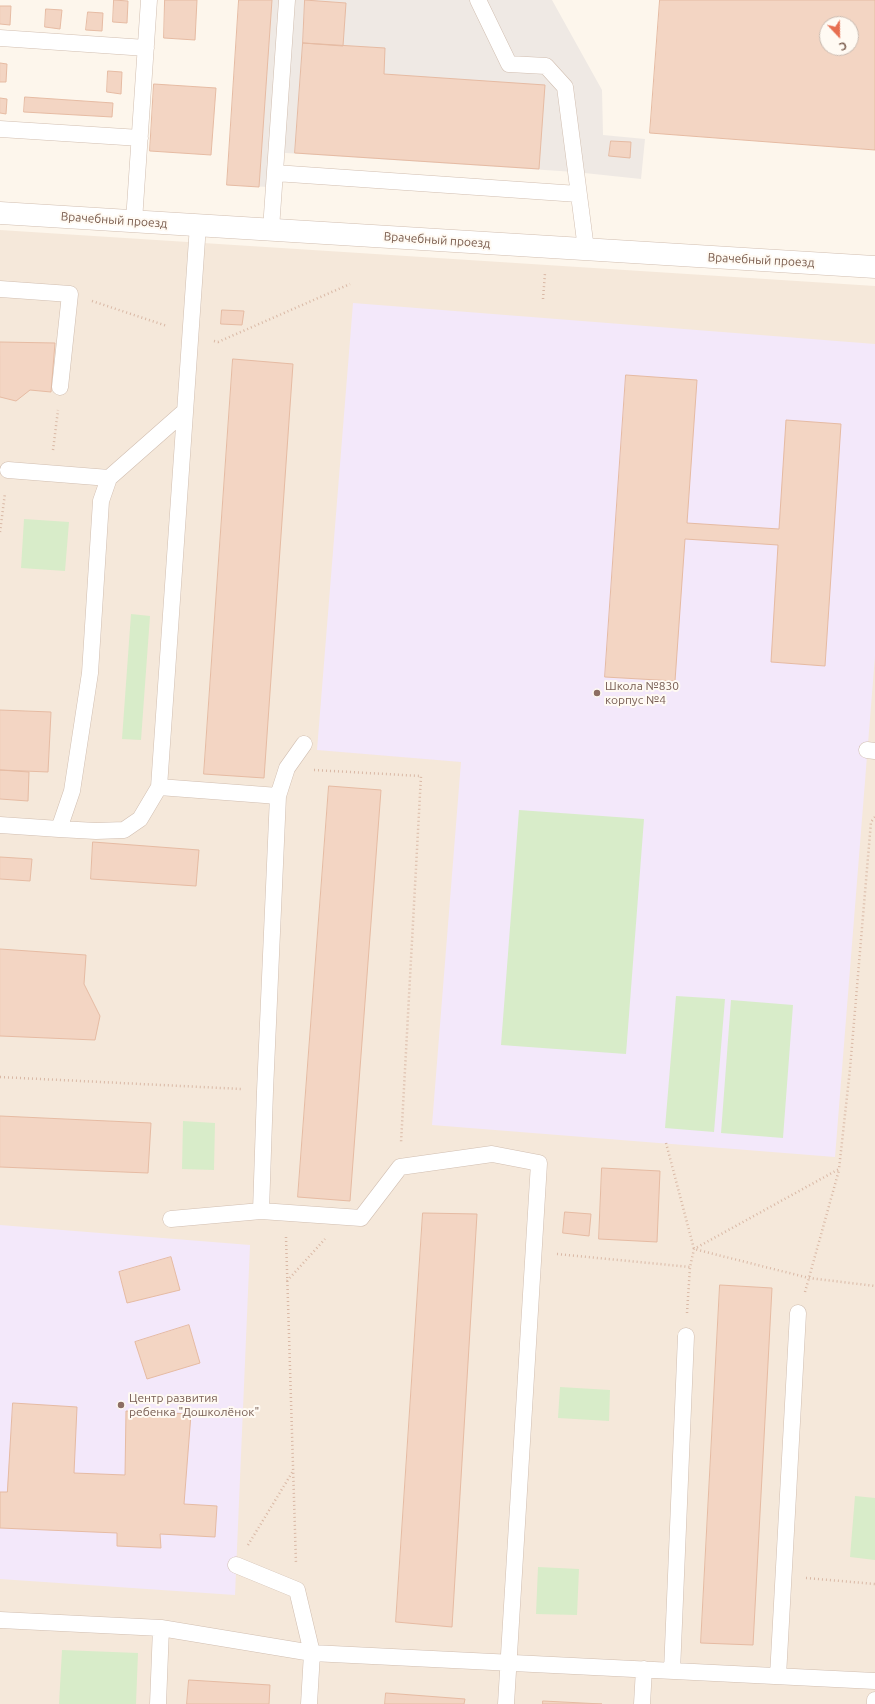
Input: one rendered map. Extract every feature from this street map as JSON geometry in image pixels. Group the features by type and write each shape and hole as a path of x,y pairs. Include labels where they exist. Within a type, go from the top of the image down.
{"street":[{"name":"Врачебный проезд","path":"0,213 875,267"}],"lane":[{"path":"134,221 149,0"},
{"path":"271,229 287,0"},
{"path":"478,0 509,64 546,66 565,87 586,249"},
{"path":"0,38 146,48"},
{"path":"0,129 140,138"},
{"path":"275,173 578,194"},
{"path":"0,825 96,831 124,830 140,820 159,787 198,225"},
{"path":"0,289 70,294 60,387"},
{"path":"59,829 72,791 90,673 100,501 109,478 186,411"},
{"path":"8,470 50,475 109,478"},
{"path":"261,1211 278,796 287,768 304,744"},
{"path":"159,787 278,796"},
{"path":"171,1219 261,1211 361,1218 400,1167 492,1154 539,1163 506,1704"},
{"path":"778,1676 798,1313"},
{"path":"672,1671 686,1336"},
{"path":"236,1565 297,1590 312,1653 309,1704"},
{"path":"0,1620 161,1628 312,1653 875,1681"},
{"path":"158,1704 161,1628"},
{"path":"642,1704 644,1669"}],"path":[{"path":"543,299 545,271"},
{"path":"50,475 60,387"},
{"path":"0,532 8,470"},
{"path":"287,768 421,776 400,1167"},
{"path":"798,1313 839,1169 850,1069 871,822 875,816"},
{"path":"0,1077 181,1085 265,1091"},
{"path":"666,1143 694,1249 690,1267 686,1336"},
{"path":"694,1249 839,1169"},
{"path":"285,1213 297,1590"},
{"path":"287,1281 345,1216"},
{"path":"694,1249 809,1278 875,1286"},
{"path":"533,1252 690,1267"},
{"path":"236,1565 293,1470"},
{"path":"784,1576 875,1584"}],"shaded area":[{"path":"239,0 552,0 602,90 603,135 645,139 641,179 575,172 271,152 269,187 227,185"},
{"path":"0,230 875,286 875,1704 0,1704"},
{"name":"Школа №830 корпус №4","path":"353,303 875,344 875,656 835,1157 432,1125 461,762 317,750"},
{"name":"Центр развития ребенка \"Дошколёнок\"","path":"0,1225 250,1245 235,1595 0,1579"}],"green space":[{"path":"24,519 69,522 65,571 21,568"},
{"path":"131,614 150,616 141,740 122,739"},
{"path":"519,810 644,819 626,1054 501,1045"},
{"path":"676,996 725,999 714,1132 665,1128"},
{"path":"731,1000 793,1005 783,1138 721,1133"},
{"path":"183,1121 215,1123 214,1170 182,1169"},
{"path":"560,1387 610,1390 609,1421 558,1418"},
{"path":"855,1496 875,1498 875,1560 850,1557"},
{"path":"538,1567 579,1569 577,1615 536,1614"},
{"path":"62,1650 138,1653 136,1704 59,1704"}],"building":[{"path":"114,0 128,1 127,23 113,22"},
{"path":"165,0 197,0 195,40 164,38"},
{"path":"239,0 272,0 259,187 227,185"},
{"path":"305,0 346,3 343,46 303,43"},
{"path":"660,0 875,0 875,150 650,133"},
{"path":"0,6 11,6 10,25 0,24"},
{"path":"46,9 62,10 60,29 45,27"},
{"path":"88,12 103,13 102,31 86,30"},
{"path":"303,43 385,48 384,74 545,85 539,169 295,153"},
{"path":"0,63 7,64 6,82 0,82"},
{"path":"108,71 122,72 121,94 107,92"},
{"path":"154,84 216,88 211,155 150,151"},
{"path":"25,97 113,103 112,117 24,112"},
{"path":"0,98 7,99 6,114 0,113"},
{"path":"611,141 631,142 630,158 609,156"},
{"path":"222,310 244,311 242,325 221,324"},
{"path":"0,342 55,343 51,392 30,390 16,401 0,397"},
{"path":"233,359 293,364 264,778 204,774"},
{"path":"626,375 697,380 687,523 779,529 786,420 841,424 825,666 771,662 778,545 685,539 675,681 605,677"},
{"path":"0,710 51,712 48,772 0,770"},
{"path":"0,770 29,772 28,801 0,799"},
{"path":"329,786 381,790 350,1201 298,1197"},
{"path":"93,842 199,850 196,886 91,879"},
{"path":"0,857 32,859 30,881 0,879"},
{"path":"0,949 86,955 84,984 100,1016 95,1040 0,1036"},
{"path":"0,1116 151,1123 148,1173 0,1167"},
{"path":"602,1168 660,1171 657,1242 599,1239"},
{"path":"565,1212 591,1214 589,1236 563,1233"},
{"path":"423,1213 477,1214 452,1627 396,1622"},
{"path":"171,1257 180,1290 127,1303 119,1272"},
{"path":"720,1285 772,1288 753,1645 701,1643"},
{"path":"189,1325 200,1363 147,1379 135,1342"},
{"path":"13,1403 77,1407 74,1473 125,1475 126,1411 191,1414 184,1504 217,1506 215,1537 160,1534 161,1548 117,1546 117,1533 0,1528 0,1492 7,1492"},
{"path":"189,1680 270,1685 269,1704 187,1704"},
{"path":"386,1693 465,1699 464,1704 385,1704"},
{"path":"543,1701 602,1704 543,1704"}],"place":[{"name":"Школа №830 корпус №4","path":"597,693"},
{"name":"Центр развития ребенка \"Дошколёнок\"","path":"121,1405"}]}
